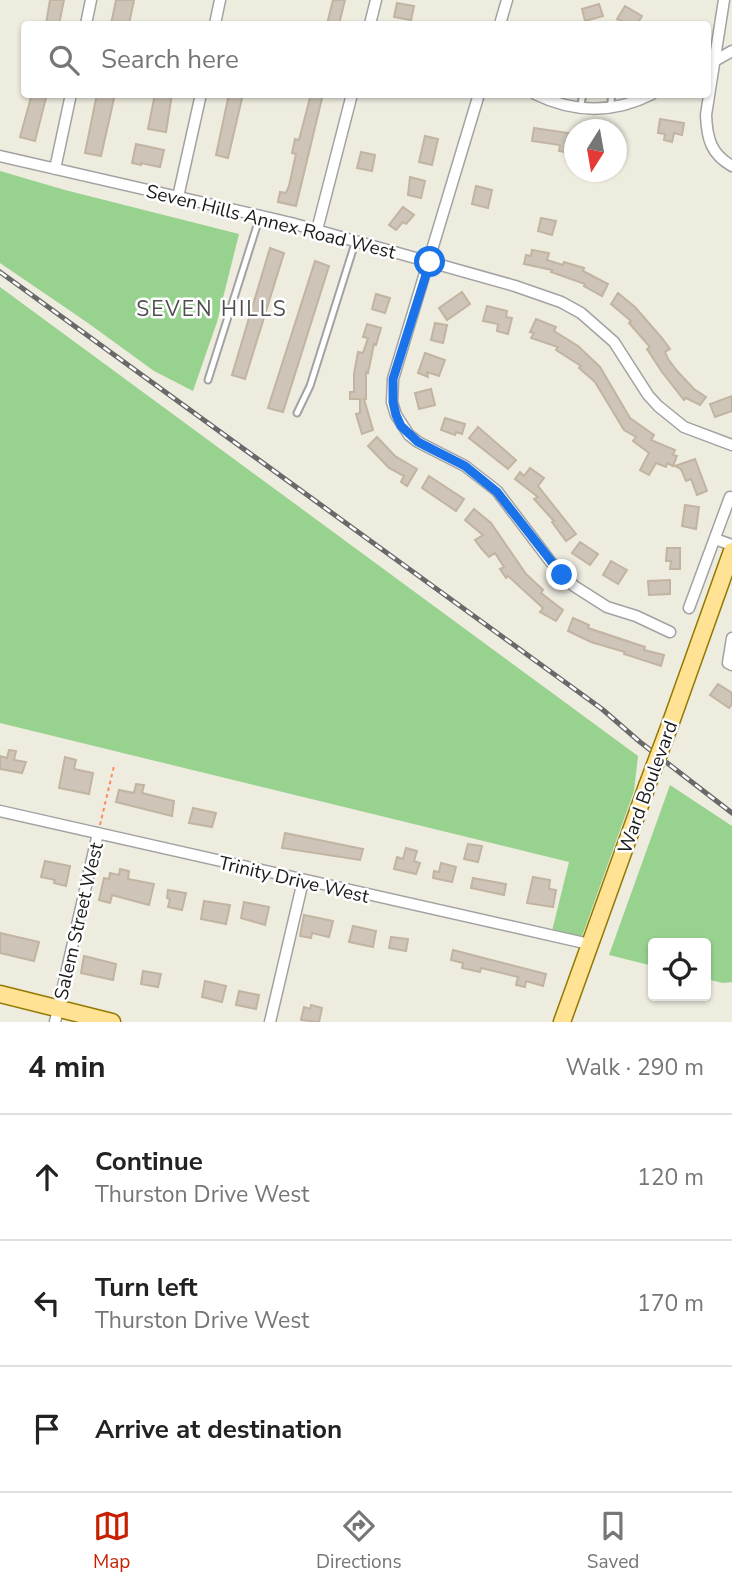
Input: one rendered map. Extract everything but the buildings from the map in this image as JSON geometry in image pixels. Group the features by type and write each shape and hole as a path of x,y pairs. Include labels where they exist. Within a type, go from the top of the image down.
{"main road":[{"name":"Ward Boulevard","path":"562,1022 732,551"},
{"path":"0,995 56,1016 111,1022"}],"street":[{"path":"87,21 91,0"},
{"path":"216,21 220,0"},
{"path":"371,21 376,0"},
{"path":"501,21 507,0"},
{"path":"711,63 724,0"},
{"path":"711,63 732,51"},
{"path":"55,169 70,98"},
{"path":"178,197 200,98"},
{"path":"317,230 351,98"},
{"path":"478,98 393,379 393,402 401,426 418,442 465,466 497,492 550,561 574,586 607,607 636,616 670,632"},
{"path":"543,98 580,109 610,109 645,98"},
{"path":"708,98 707,133 712,149 732,166"},
{"name":"Seven Hills Annex Road West","path":"0,156 356,240 549,298 581,313 614,342 658,406 684,426 732,445"},
{"path":"689,608 730,497"},
{"path":"715,538 732,545"},
{"path":"730,664 732,638"},
{"name":"Trinity Drive West","path":"0,811 589,944"},
{"name":"Salem Street West","path":"56,1016 98,833"},
{"path":"270,1022 303,881"}],"lane":[{"path":"580,109 582,98"},
{"path":"610,109 611,98"},
{"path":"208,380 260,216"},
{"path":"297,414 310,386 356,240"}],"path":[{"path":"98,833 114,766"}],"green space":[{"path":"0,171 239,234 217,322 193,391 154,371 0,263"},
{"path":"0,287 638,756 634,791 580,942 551,935 569,862 0,723"},
{"path":"670,785 732,826 732,982 711,980 711,938 648,938 648,965 609,955"}],"railway":[{"path":"0,272 602,709 732,813"}],"district":[{"name":"SEVEN HILLS","path":"212,309"}],"route":[{"path":"430,262 393,379 396,415 401,426 418,442 465,466 497,492 562,575"}]}
